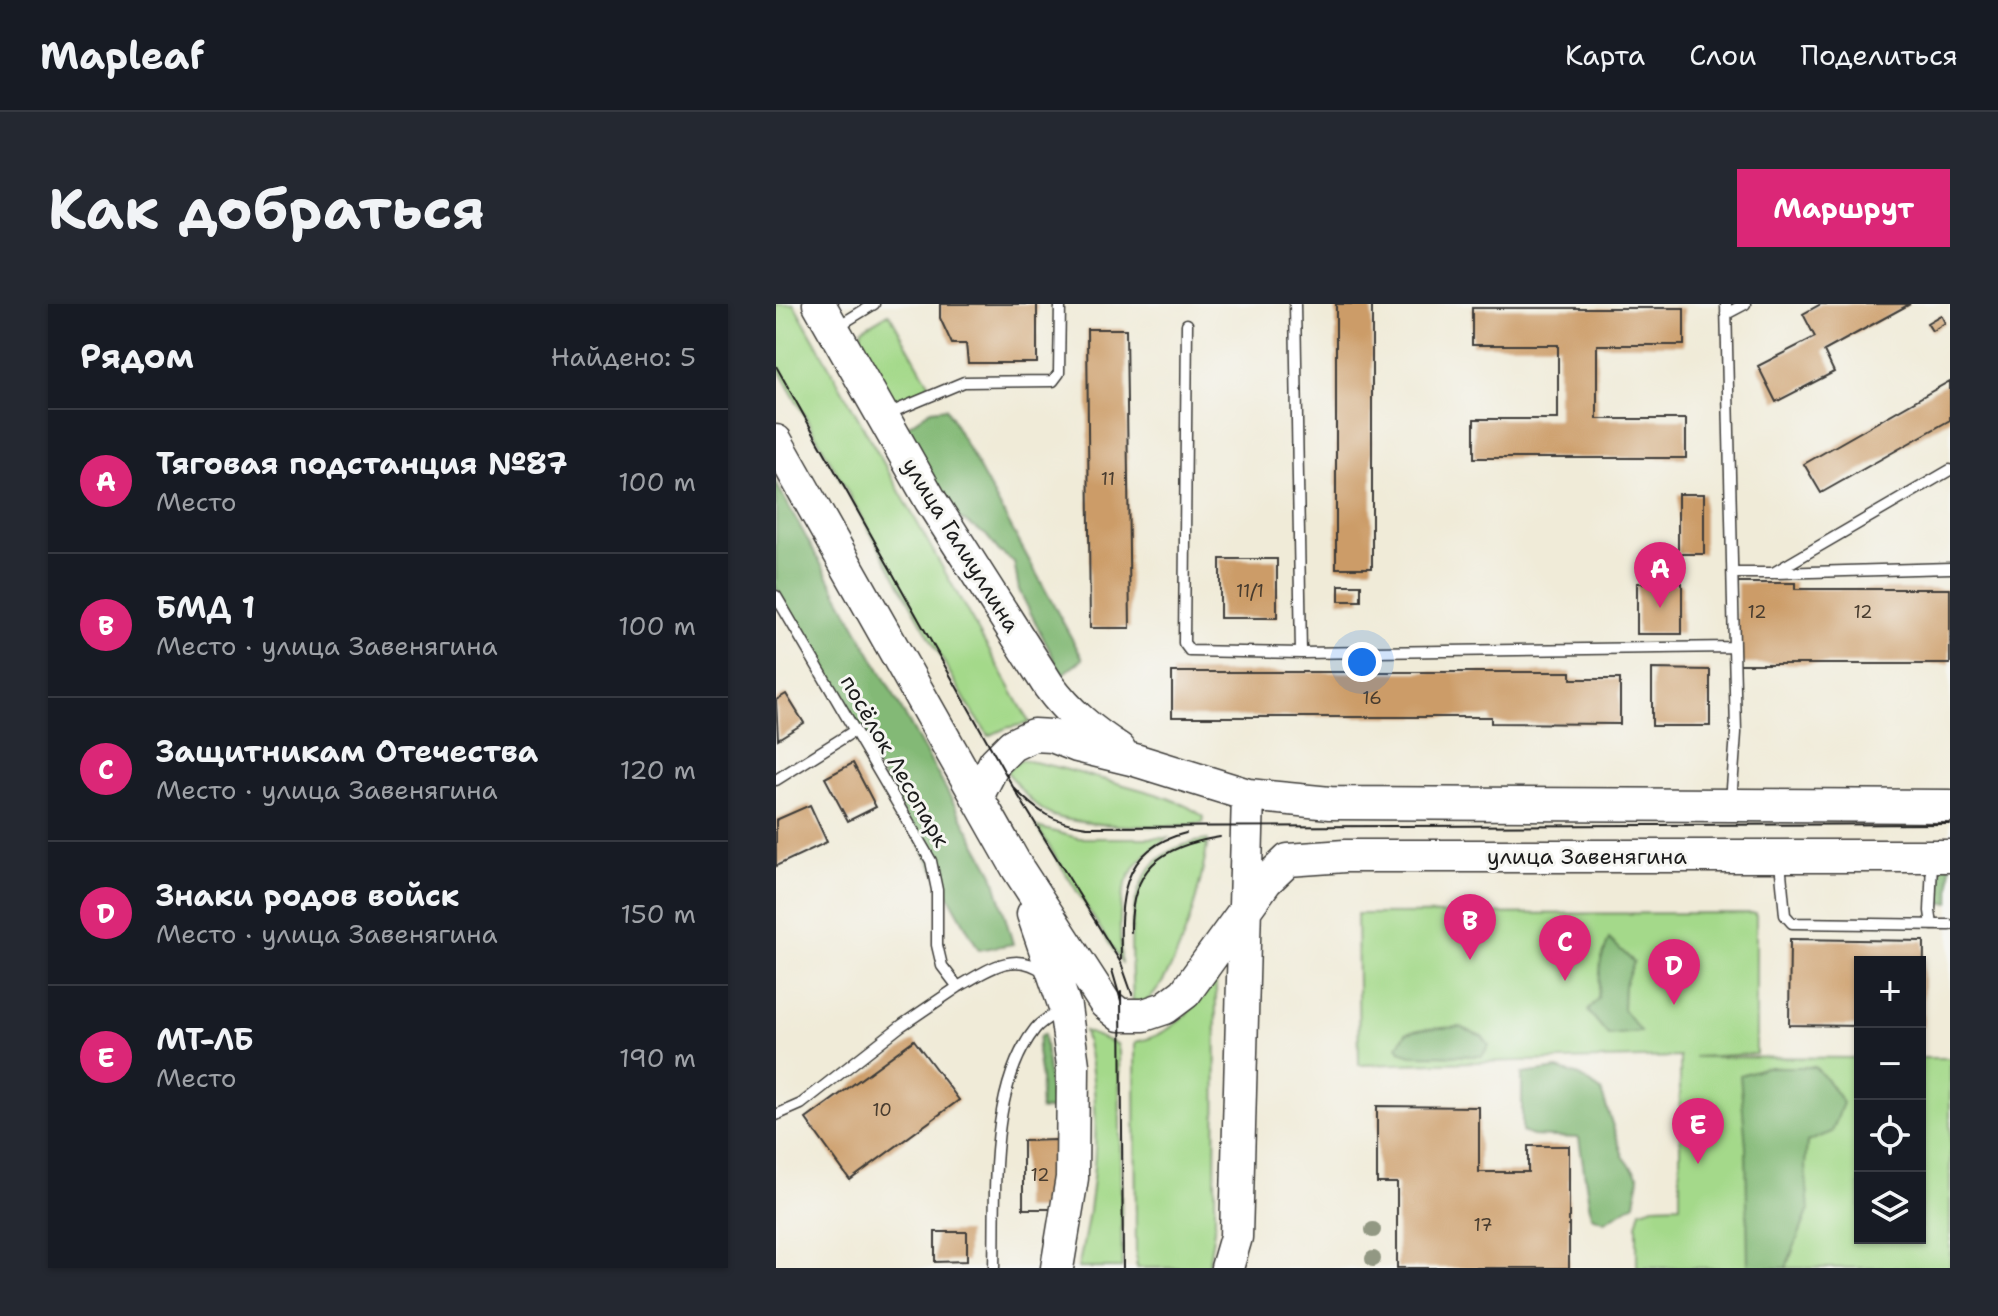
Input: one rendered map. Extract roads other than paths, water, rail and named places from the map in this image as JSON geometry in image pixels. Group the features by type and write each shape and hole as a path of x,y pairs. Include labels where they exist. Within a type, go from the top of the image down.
{"main road":[{"name":"улица Галиуллина","path":"826,316 931,501 1058,697 1087,728 1135,760"},
{"path":"776,441 1018,869 1105,1003 1120,1015 1144,1015 1165,1008 1185,993 1246,907"},
{"name":"улица Галиуллина","path":"977,797 995,762 1012,745 1033,735 1052,736 1248,795"},
{"path":"1227,1268 1236,1237 1248,795 1330,803 1950,806"},
{"name":"улица Завенягина","path":"1246,907 1266,881 1288,860 1315,857 1941,856"},
{"path":"1018,869 1060,994 1073,1065 1072,1178 1057,1268"}],"lane":[{"path":"826,316 874,304"},
{"path":"883,416 964,382 1053,381 1059,373 1060,304"},
{"path":"1295,304 1301,653"},
{"path":"1731,805 1736,733 1726,309 1745,304"},
{"path":"1187,324 1185,646 1193,652 1732,647"},
{"path":"1773,573 1950,470"},
{"path":"1733,573 1950,568"},
{"name":"посёлок Лесопарк","path":"776,596 931,861 937,890 937,945 942,966 958,987"},
{"path":"776,780 854,731"},
{"path":"1779,856 1785,915 1792,923 1950,925"},
{"path":"1932,925 1930,911 1941,856"},
{"path":"776,1115 801,1104 902,1025 958,987 994,967 1010,962 1024,961 1038,967 1060,994 1036,1027 1013,1069 1002,1107 997,1151 994,1268"}],"tram line":[{"path":"776,366 1013,787 1121,963 1132,994"},
{"path":"1013,787 1046,814 1087,827 1950,824"},
{"path":"1121,960 1123,899 1135,865 1164,841 1186,833"},
{"path":"1131,932 1136,892 1153,864 1181,847 1220,837"},
{"path":"1112,970 1121,1001"},
{"path":"1121,992 1123,1268"}],"place":[{"name":"Тяговая подстанция №87","path":"1660,608"},
{"name":"БМД 1","path":"1470,960"},
{"name":"Защитникам Отечества","path":"1565,981"},
{"name":"Знаки родов войск","path":"1674,1005"},
{"name":"МТ-ЛБ","path":"1698,1164"}]}
